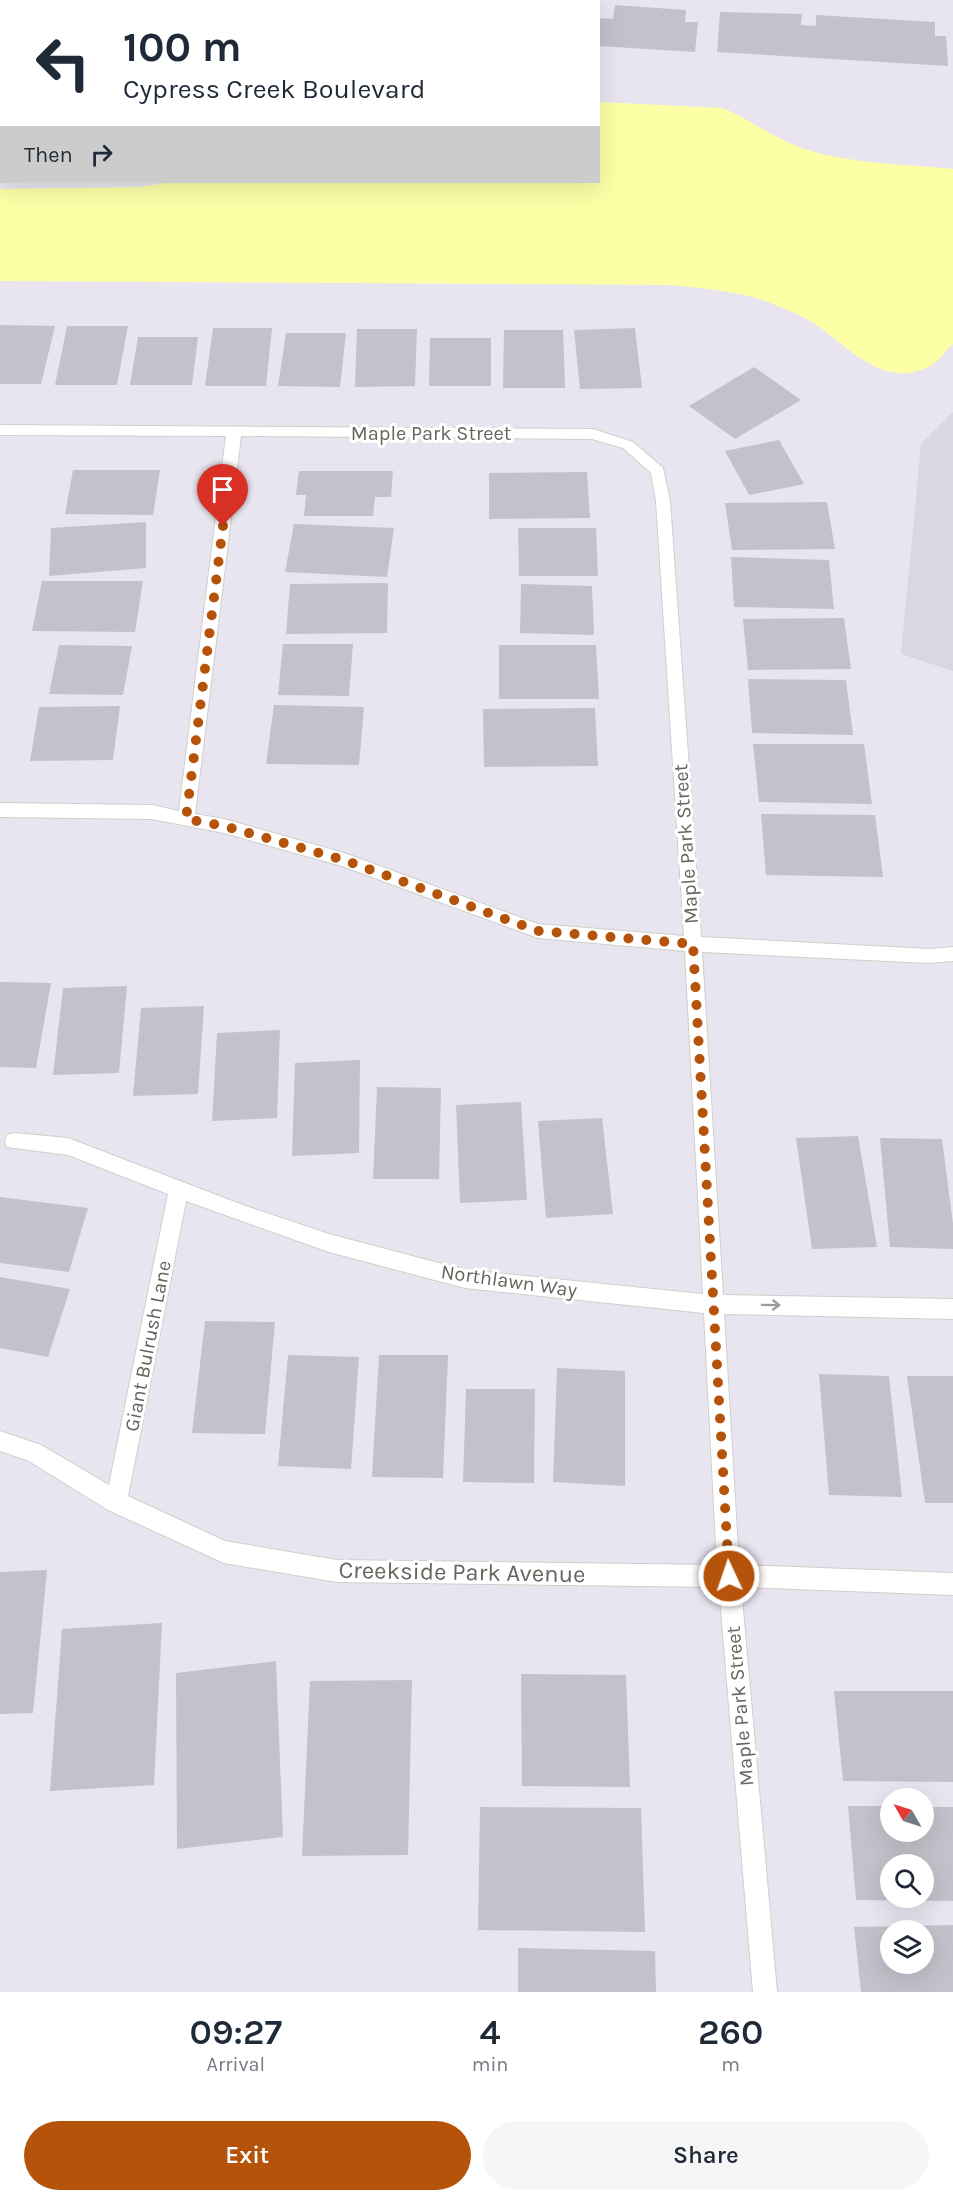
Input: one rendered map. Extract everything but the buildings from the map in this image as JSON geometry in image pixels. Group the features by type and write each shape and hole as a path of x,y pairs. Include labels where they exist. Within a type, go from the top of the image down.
{"street":[{"name":"Maple Park Street","path":"0,430 593,434 628,445 658,471 663,501 693,944 729,1576 765,1992"},
{"path":"186,819 234,433"},
{"path":"0,810 152,812 224,826 344,860 538,931 693,944 929,956 953,954"},
{"path":"929,956 953,965"},
{"name":"Northlawn Way","path":"14,1141 68,1147 240,1213 329,1243 465,1279 713,1304 953,1309"},
{"name":"Giant Bulrush Lane","path":"116,1502 179,1190"},
{"name":"Creekside Park Avenue","path":"0,1441 34,1452 116,1502 225,1552 337,1571 729,1576 953,1584"}],"shaded area":[{"path":"600,102 723,108 791,144 819,153 876,163 953,169 953,344 930,366 913,372 896,373 866,362 812,322 775,305 711,289 671,285 0,281 0,189 139,187 165,183 600,183"},
{"path":"953,412 953,671 901,654 921,444"}],"route":[{"path":"223,526 186,819 224,826 344,860 538,931 693,944 729,1576"}]}
